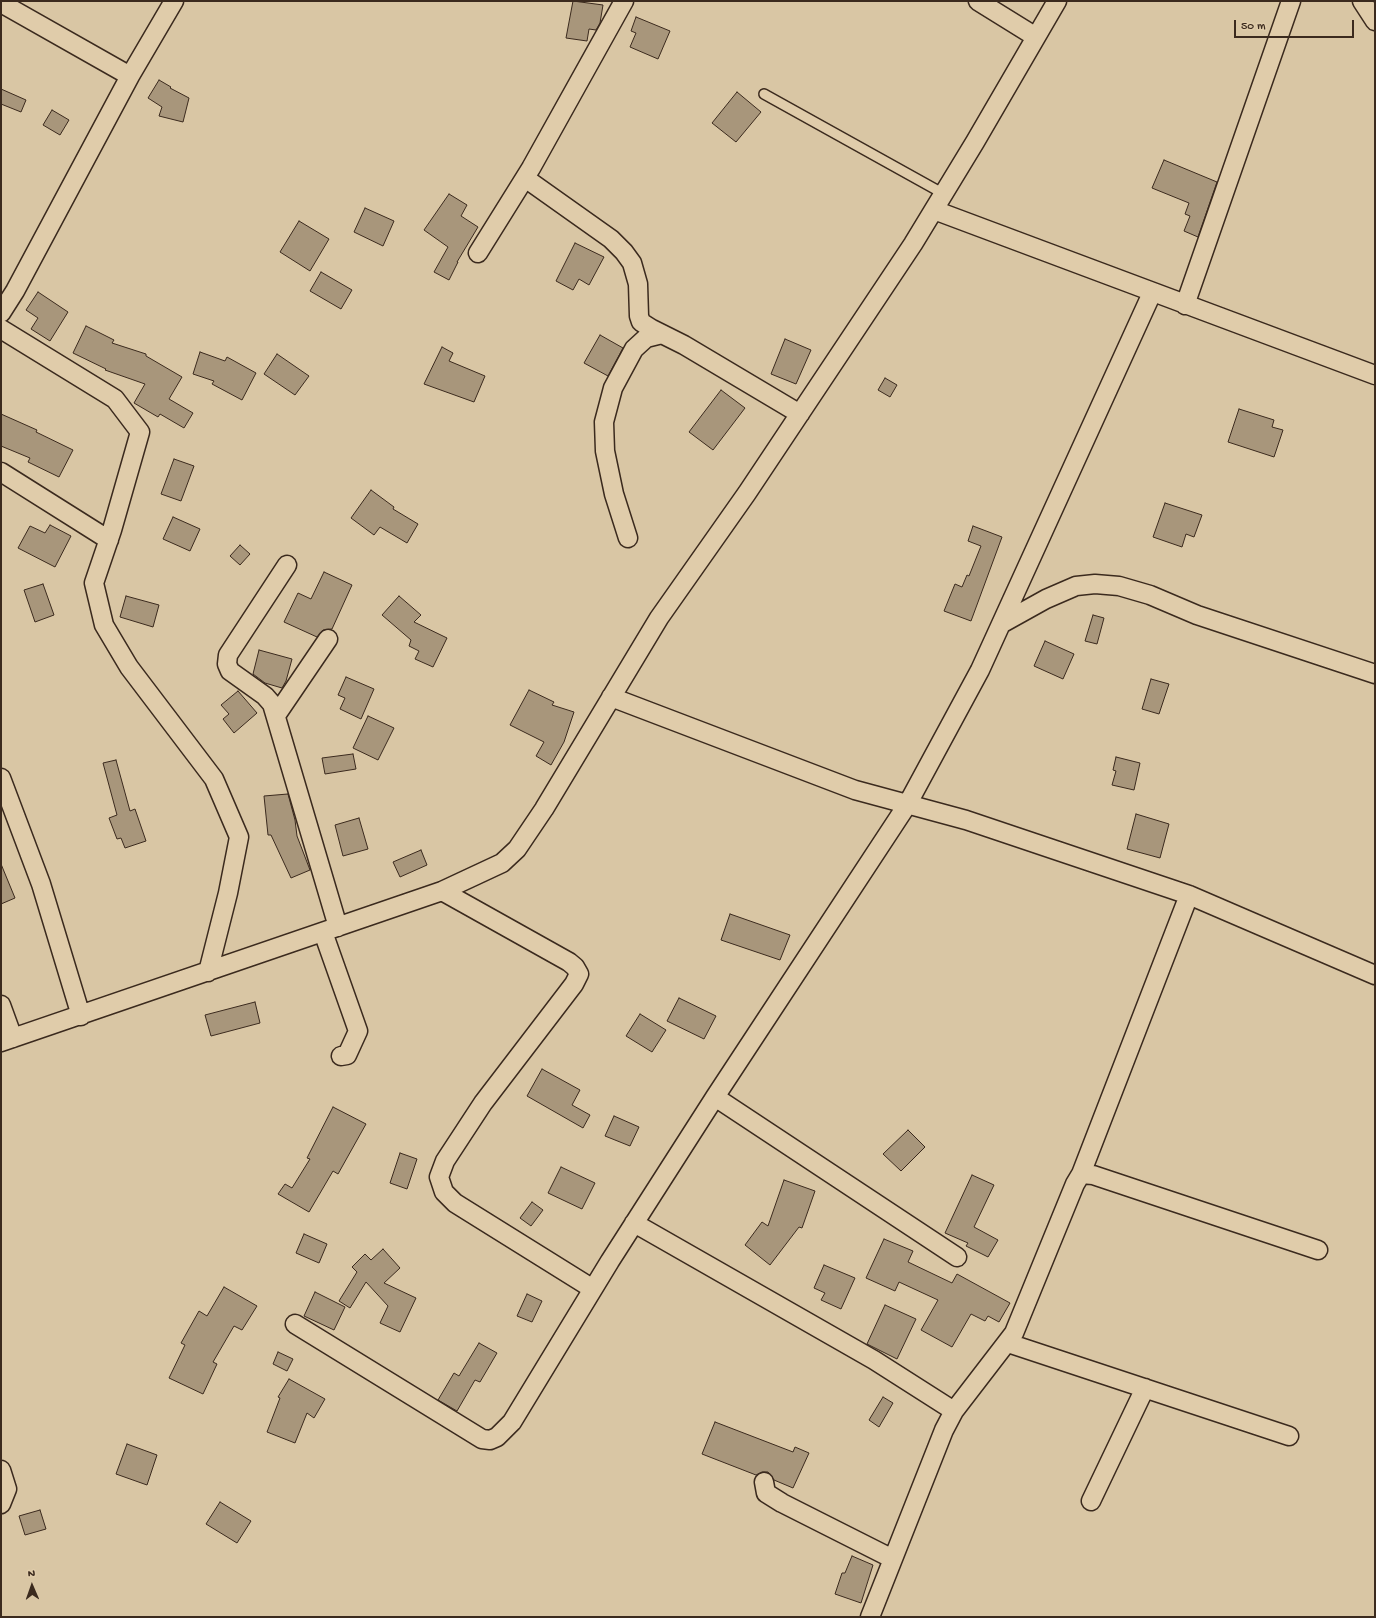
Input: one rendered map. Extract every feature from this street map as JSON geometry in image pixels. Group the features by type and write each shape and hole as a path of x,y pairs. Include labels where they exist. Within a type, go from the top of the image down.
{"street":[{"path":"1,313 130,76 174,1"},
{"path":"478,253 525,178 624,1"},
{"path":"978,1 1036,37"},
{"path":"1,1005 7,1040 81,1016 442,891 502,863 517,848 544,809 659,618 800,414 934,210 1057,1"},
{"path":"1185,305 1291,1"},
{"path":"1362,1 1375,21"},
{"path":"1,3 130,76"},
{"path":"525,178 611,239 624,252 632,263 638,284 639,316 642,322 684,345 800,414"},
{"path":"934,210 1152,293 1375,375"},
{"path":"295,1324 482,1439 490,1440 497,1437 512,1422 634,1223 907,805 980,670 1152,293"},
{"path":"1,329 115,399 140,432 109,540 94,582 104,625 129,666 214,779 239,837 228,893 208,972"},
{"path":"628,538 614,494 606,451 604,422 613,388 634,349 646,338 662,334"},
{"path":"1,472 109,540"},
{"path":"287,565 228,655 227,664 230,671 265,696 272,704 277,714 330,930 358,1031 347,1055 341,1056"},
{"path":"1001,624 1046,599 1076,586 1095,584 1119,586 1150,595 1197,615 1375,674"},
{"path":"277,714 328,639"},
{"path":"611,697 855,790 974,823 1189,895 1375,975"},
{"path":"1,778 41,884 81,1016"},
{"path":"442,891 569,962 575,967 579,974 574,984 483,1104 445,1161 439,1177 444,1192 455,1203 593,1289"},
{"path":"870,1617 944,1430 954,1411 1008,1343 1014,1333 1074,1184 1081,1174 1189,895"},
{"path":"715,1097 957,1257"},
{"path":"1081,1174 1093,1175 1318,1250"},
{"path":"634,1223 874,1360 954,1411"},
{"path":"1008,1343 1289,1436"},
{"path":"1091,1501 1145,1388"},
{"path":"1,1470 7,1489 1,1504"},
{"path":"764,1482 766,1493 782,1503 893,1559"}],"lane":[{"path":"764,94 944,194"}],"building":[{"path":"573,1 603,5 600,23 596,30 589,29 587,41 566,38"},
{"path":"636,17 670,31 658,59 630,47 636,33 631,31"},
{"path":"159,80 171,87 170,88 189,98 183,122 159,116 162,107 148,98"},
{"path":"1,89 26,100 21,112 1,104"},
{"path":"737,92 761,112 736,142 712,123"},
{"path":"52,110 69,120 60,135 43,125"},
{"path":"1164,160 1217,182 1198,237 1184,231 1190,216 1185,214 1189,203 1152,188"},
{"path":"449,194 467,205 461,216 478,227 457,262 449,280 434,272 448,247 424,230"},
{"path":"365,208 394,221 383,246 354,232"},
{"path":"299,221 329,239 310,271 280,252"},
{"path":"575,243 604,257 589,285 579,279 573,290 556,281"},
{"path":"321,272 352,290 341,309 310,291"},
{"path":"38,292 68,312 50,341 31,329 38,318 26,310"},
{"path":"86,326 114,340 112,343 146,354 146,356 182,377 169,399 193,413 184,428 160,414 158,417 134,403 145,384 105,370 106,369 73,353"},
{"path":"600,335 623,348 608,376 584,363"},
{"path":"785,339 811,350 796,384 771,374"},
{"path":"442,347 453,353 449,361 485,376 474,402 424,384"},
{"path":"200,352 225,361 227,357 256,373 242,400 212,384 214,381 193,374"},
{"path":"277,354 309,376 295,395 264,374"},
{"path":"885,378 897,385 890,397 878,390"},
{"path":"721,390 745,408 713,450 689,432"},
{"path":"1239,409 1274,420 1272,427 1283,430 1274,457 1228,442"},
{"path":"1,414 37,430 36,432 73,450 59,477 28,462 30,458 1,446"},
{"path":"174,459 194,466 181,501 161,494"},
{"path":"371,490 394,507 393,509 418,524 407,543 380,527 374,535 351,518"},
{"path":"1165,503 1202,515 1194,537 1186,534 1182,547 1153,537"},
{"path":"173,517 200,529 190,551 163,539"},
{"path":"50,525 71,536 55,567 18,548 30,526 45,533"},
{"path":"973,526 1002,537 971,621 944,611 955,584 962,587 967,575 969,576 981,546 968,541"},
{"path":"240,545 250,554 240,565 230,556"},
{"path":"324,572 352,585 332,629 323,630 317,637 284,622 298,593 311,599"},
{"path":"43,584 54,615 35,622 24,590"},
{"path":"126,596 159,605 153,627 120,617"},
{"path":"399,596 421,615 414,622 447,638 433,667 415,659 419,651 409,646 411,640 382,615"},
{"path":"1093,615 1104,618 1097,644 1085,641"},
{"path":"1045,641 1074,654 1063,679 1034,666"},
{"path":"259,650 292,659 286,681 282,688 265,683 253,674"},
{"path":"346,677 374,689 361,719 340,709 345,698 338,695"},
{"path":"1151,679 1169,684 1159,714 1142,709"},
{"path":"529,690 554,702 552,705 574,712 564,742 551,765 536,756 544,742 510,725"},
{"path":"238,691 257,713 234,733 223,719 229,714 221,705"},
{"path":"368,716 394,728 378,760 353,748"},
{"path":"353,754 356,769 325,774 322,758"},
{"path":"1116,757 1140,763 1134,790 1112,785 1116,771 1113,770"},
{"path":"116,760 130,811 135,809 146,841 125,848 121,838 117,839 109,818 117,815 103,763"},
{"path":"288,794 295,820 297,836 310,870 291,878 271,835 268,835 264,796"},
{"path":"1136,814 1169,824 1160,858 1127,849"},
{"path":"359,818 368,849 343,856 335,825"},
{"path":"421,850 427,865 400,877 393,862"},
{"path":"1,864 15,898 1,904"},
{"path":"730,914 790,935 780,960 721,940"},
{"path":"679,998 716,1016 704,1039 667,1021"},
{"path":"255,1002 260,1023 211,1036 205,1015"},
{"path":"640,1014 666,1030 652,1052 626,1036"},
{"path":"542,1069 580,1090 572,1105 590,1115 583,1128 527,1096"},
{"path":"333,1107 366,1124 338,1174 333,1171 309,1212 278,1194 285,1184 292,1188 310,1159 307,1158"},
{"path":"614,1116 639,1127 630,1146 605,1136"},
{"path":"908,1130 925,1147 901,1171 883,1154"},
{"path":"400,1153 417,1159 407,1189 390,1183"},
{"path":"561,1167 595,1183 582,1209 548,1193"},
{"path":"972,1175 994,1185 974,1227 998,1240 988,1257 966,1246 968,1243 945,1233"},
{"path":"784,1180 815,1191 802,1228 799,1227 770,1265 745,1245 762,1222 768,1226"},
{"path":"532,1202 543,1210 531,1226 520,1218"},
{"path":"304,1234 327,1244 319,1263 296,1253"},
{"path":"884,1239 913,1251 908,1262 952,1283 957,1274 1010,1303 999,1322 988,1316 985,1321 971,1314 952,1347 921,1330 938,1300 899,1282 895,1291 866,1278"},
{"path":"383,1249 400,1268 384,1283 416,1298 400,1332 380,1323 388,1306 366,1282 350,1308 339,1301 357,1272 352,1267 365,1254 371,1260"},
{"path":"824,1265 855,1278 841,1309 821,1300 825,1293 814,1288"},
{"path":"224,1287 257,1306 242,1330 234,1326 213,1362 217,1364 203,1394 169,1378 185,1345 181,1343 199,1311 207,1316"},
{"path":"315,1292 345,1307 334,1330 304,1316"},
{"path":"527,1294 542,1301 532,1322 517,1316"},
{"path":"885,1305 916,1319 897,1359 867,1344"},
{"path":"479,1343 497,1353 480,1382 475,1380 457,1411 438,1400 454,1373 459,1376"},
{"path":"278,1352 293,1359 287,1371 273,1364"},
{"path":"289,1379 325,1399 314,1418 307,1413 295,1443 267,1432 280,1398 278,1397"},
{"path":"883,1397 893,1403 879,1427 869,1420"},
{"path":"715,1422 793,1452 795,1447 809,1453 793,1488 774,1480 768,1472 762,1472 756,1475 702,1454"},
{"path":"127,1444 157,1455 147,1485 116,1474"},
{"path":"220,1502 251,1521 237,1543 206,1524"},
{"path":"40,1510 46,1529 25,1535 19,1516"},
{"path":"852,1556 873,1565 861,1603 835,1594 842,1573 845,1573"}]}
